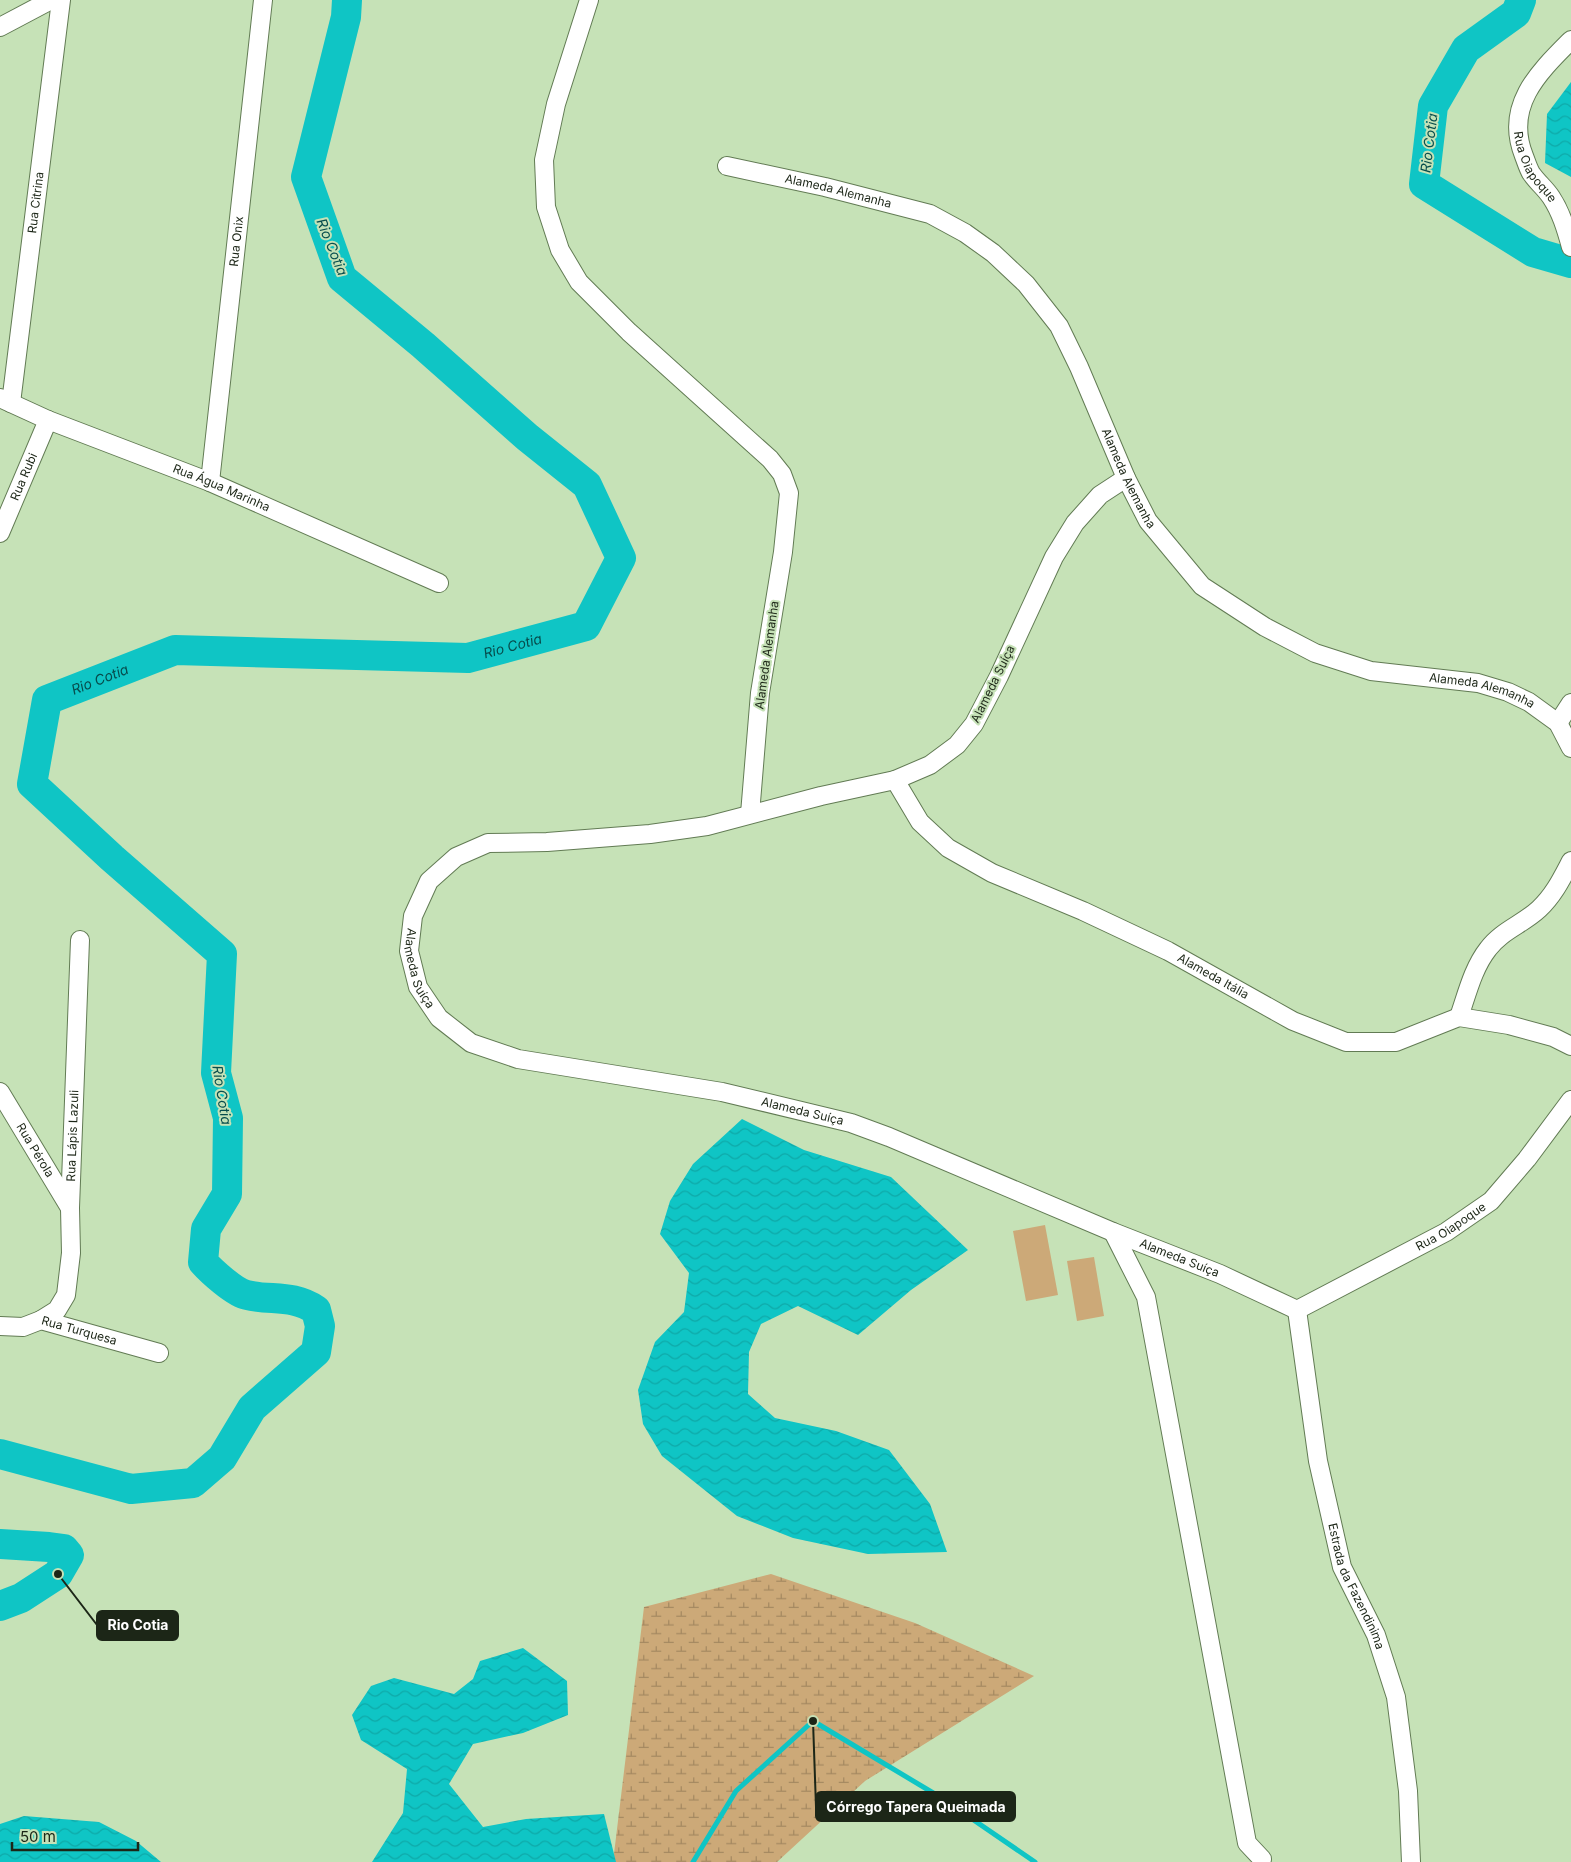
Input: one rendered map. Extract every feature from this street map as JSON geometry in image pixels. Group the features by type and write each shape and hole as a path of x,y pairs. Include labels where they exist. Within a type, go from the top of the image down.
{"street":[{"path":"0,27 51,0"},
{"name":"Rua Citrina","path":"5,401 60,0"},
{"name":"Rua Onix","path":"210,482 263,0"},
{"name":"Alameda Alemanha","path":"589,0 556,104 544,160 546,207 560,250 579,282 591,295 629,332 770,459 782,474 789,493 783,552 760,693 750,814"},
{"name":"Rua Oiapoque","path":"1571,40 1546,65 1532,83 1522,103 1517,123 1518,142 1530,172 1551,197 1565,224 1571,247"},
{"name":"Alameda Alemanha","path":"727,166 825,187 930,214 965,233 993,253 1026,284 1059,326 1079,366 1126,478 1148,521 1202,586 1264,627 1314,653 1371,671 1478,683 1508,692 1529,702 1558,723 1571,748"},
{"name":"Rua Água Marinha","path":"5,401 48,420 210,482 439,583"},
{"name":"Rua Rubi","path":"0,533 48,420"},
{"name":"Alameda Suíça","path":"1126,478 1100,495 1075,522 1054,557 974,724 957,745 930,765 895,780 821,796 708,826 650,834 547,842 488,843 456,857 429,881 413,916 409,951 418,987 439,1018 471,1043 518,1059 722,1092 851,1123 889,1136 1113,1232 1220,1274 1297,1310"},
{"path":"1558,723 1571,703"},
{"name":"Alameda Itália","path":"895,780 920,822 948,848 992,873 1083,911 1168,951 1293,1021 1346,1042 1396,1042 1459,1017"},
{"path":"1571,860 1559,885 1539,909 1506,931 1488,949 1477,966 1459,1017 1508,1025 1553,1037 1571,1046"},
{"name":"Rua Lápis Lazuli","path":"41,1320 57,1310 66,1295 71,1253 70,1208 80,940"},
{"name":"Rua Pérola","path":"0,1092 70,1208"},
{"name":"Rua Oiapoque","path":"1297,1310 1446,1232 1491,1201 1527,1159 1571,1100"},
{"path":"1113,1232 1146,1297 1247,1843 1262,1859"},
{"name":"Estrada da Fazendinima","path":"1297,1310 1318,1461 1342,1567 1376,1634 1396,1697 1408,1792 1411,1862"},
{"name":"Rua Turquesa","path":"0,1326 23,1327 41,1320 159,1353"}],"green space":[{"path":"1045,1225 1058,1295 1026,1301 1013,1231"},
{"path":"1094,1257 1104,1316 1077,1321 1067,1261"},
{"path":"771,1574 915,1623 1034,1676 865,1781 777,1862 613,1862 644,1607"}],"water":[{"path":"1571,82 1571,177 1545,163 1547,114"},
{"path":"742,1119 804,1150 891,1177 968,1250 911,1290 858,1335 798,1306 761,1324 749,1352 748,1394 775,1418 836,1431 889,1450 930,1504 947,1552 868,1554 793,1538 737,1516 662,1456 643,1424 638,1390 655,1342 684,1312 689,1273 660,1234 670,1201 693,1164"},
{"path":"523,1648 567,1681 568,1715 523,1733 473,1744 449,1784 483,1827 526,1819 604,1814 616,1862 372,1862 403,1813 407,1769 361,1740 352,1715 371,1686 394,1678 454,1694 473,1679 480,1661"},
{"path":"24,1816 99,1822 136,1841 161,1862 0,1862 0,1824"}],"waterway":[{"name":"Rio Cotia","path":"0,1454 131,1489 193,1483 222,1458 252,1408 316,1352 320,1326 316,1310 307,1305 290,1300 256,1297 242,1293 224,1281 203,1262 206,1229 227,1194 228,1118 216,1073 222,954 112,858 32,784 47,700 175,650 468,658 586,626 621,558 587,485 527,437 423,345 342,278 306,177 346,17 347,0"},
{"name":"Rio Cotia","path":"1521,0 1516,13 1466,49 1433,106 1424,184 1533,252 1571,263"},
{"name":"Rio Cotia","path":"0,1544 64,1549 69,1555 58,1574 21,1598 0,1606"},
{"path":"693,1862 736,1791 813,1721 940,1797 1035,1862"}],"place":[{"name":"Rio Cotia","path":"58,1574"},
{"name":"Córrego Tapera Queimada","path":"813,1721"}]}
